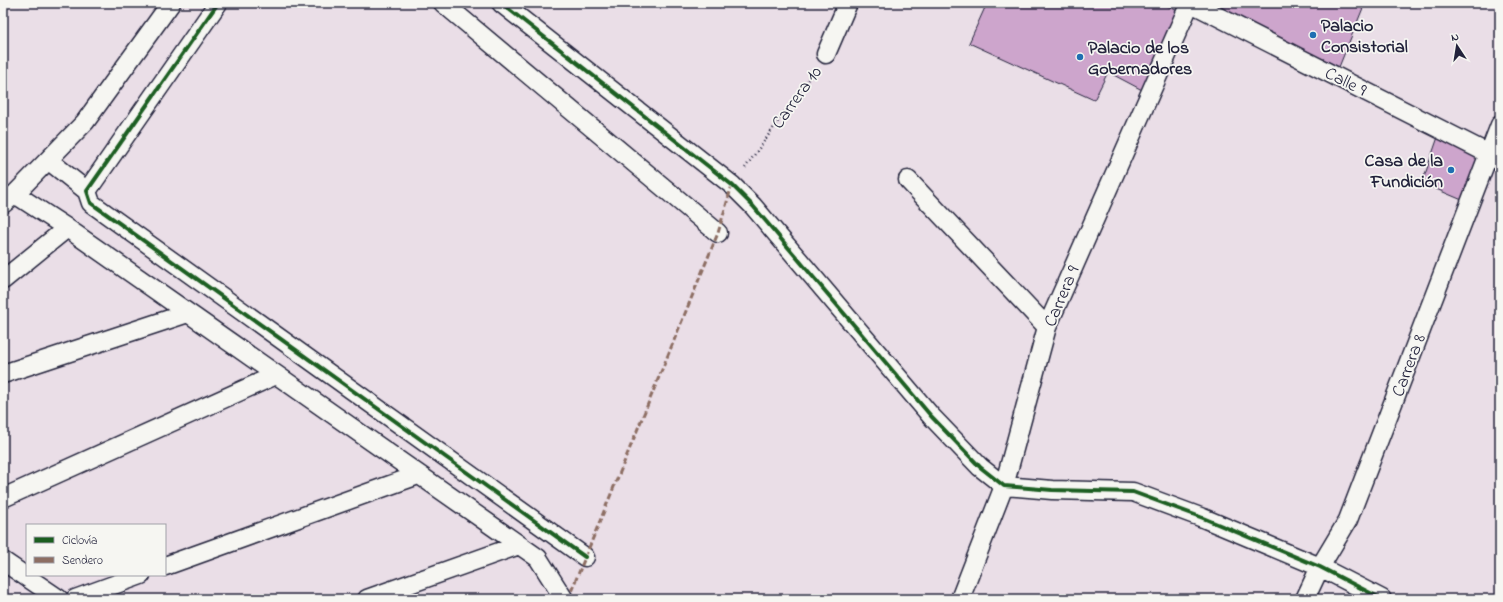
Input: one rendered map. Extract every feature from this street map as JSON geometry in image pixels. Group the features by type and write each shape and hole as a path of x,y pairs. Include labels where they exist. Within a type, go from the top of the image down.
{"street":[{"path":"171,3 85,122 9,199 67,228 538,558 564,599"},
{"path":"87,191 218,3"},
{"path":"443,3 718,233"},
{"path":"500,3 732,185 753,206 931,416 980,467 1004,486 1052,490 1133,492 1203,518 1320,567 1382,599"},
{"name":"Carrera 10","path":"826,54 848,3"},
{"name":"Calle 9","path":"1191,3 1495,156"},
{"name":"Carrera 9","path":"960,599 1004,486 1047,327 1191,3"},
{"name":"Carrera 8","path":"1306,599 1320,567 1348,520 1495,156 1500,125"},
{"path":"48,160 87,191 91,203 586,557"},
{"path":"908,180 1047,327"},
{"path":"3,280 67,228"},
{"path":"3,374 188,313"},
{"path":"3,498 276,375"},
{"path":"166,566 418,475"},
{"path":"367,599 519,545"},
{"path":"3,561 59,599"},
{"path":"75,599 138,576"}],"building":[{"name":"Palacio de los Gobernadores","path":"987,3 1161,3 1180,12 1144,91 1108,72 1094,100 969,43"},
{"name":"Palacio Consistorial","path":"1208,3 1365,3 1339,67"},
{"name":"Casa de la Fundición","path":"1438,137 1482,158 1462,200 1422,183"}],"marked path":[{"path":"568,599 718,233 732,185"}],"cycle path":[{"path":"218,3 87,191 91,203 585,557"},
{"path":"501,3 732,185 753,206 931,416 980,467 1004,486 1052,490 1133,492 1203,518 1320,567 1382,599"}],"place":[{"name":"Palacio Consistorial","path":"1313,35"},
{"name":"Palacio de los Gobernadores","path":"1080,57"},
{"name":"Casa de la Fundición","path":"1451,170"}]}
